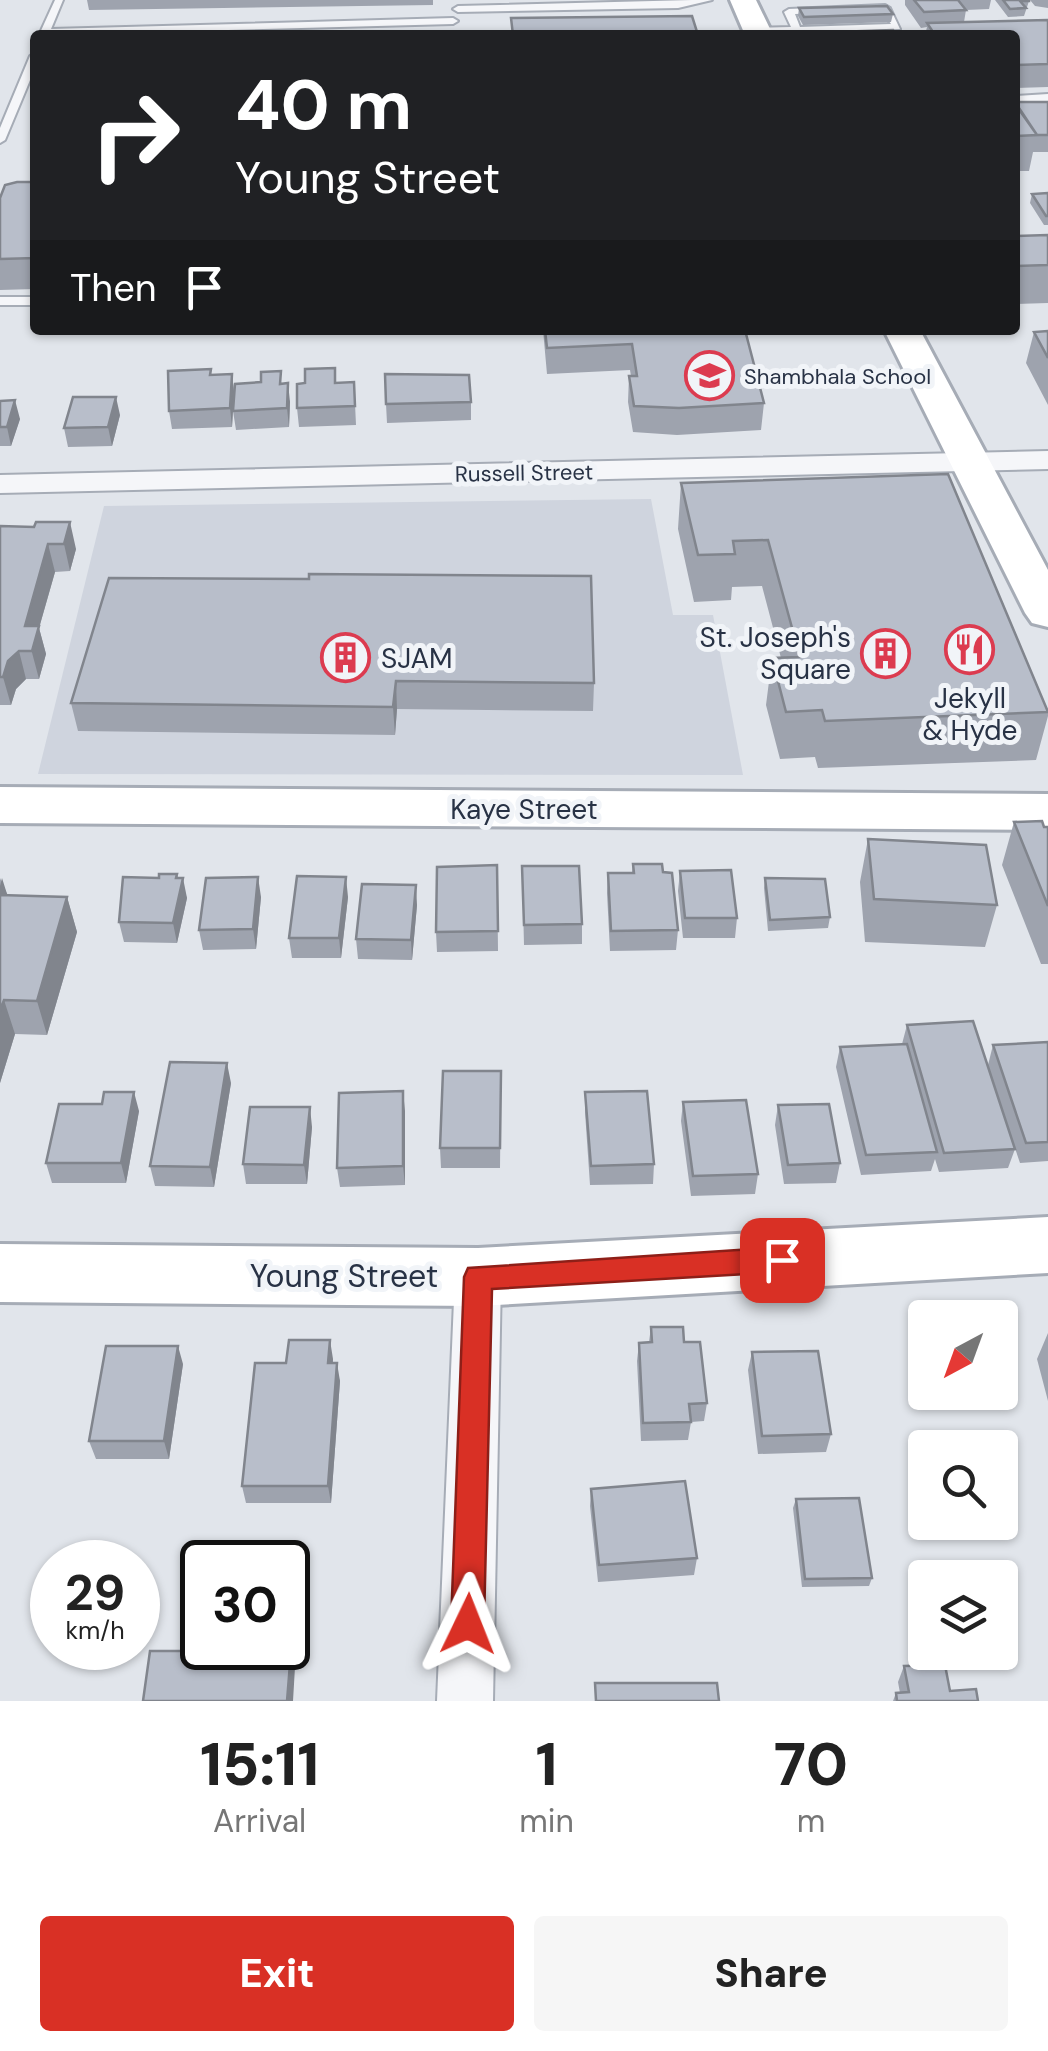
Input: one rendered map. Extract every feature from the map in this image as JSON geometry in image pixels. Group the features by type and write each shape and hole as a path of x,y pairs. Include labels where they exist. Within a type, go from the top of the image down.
{"street":[{"path":"743,0 757,30"},
{"path":"1020,102 1048,100"},
{"path":"905,335 1048,613"},
{"name":"Russell Street","path":"0,484 1048,460"},
{"name":"Kaye Street","path":"0,805 1048,812"},
{"name":"Young Street","path":"0,1273 478,1277 1048,1244"},
{"path":"465,1701 478,1277"}],"lane":[{"path":"45,30 58,0"},
{"path":"453,30 458,4 678,6 708,0"},
{"path":"808,0 820,20"},
{"path":"866,15 820,20 789,12 798,30 820,20 866,15"},
{"path":"146,30 453,21"},
{"path":"0,140 30,68"},
{"path":"0,302 30,301"}],"shaded area":[{"path":"651,499 673,615 713,615 743,775 38,774 104,506"}],"building":[{"path":"914,0 958,0 966,10 924,12"},
{"path":"1003,0 1029,1 1020,1 1026,8 1010,9"},
{"path":"887,6 893,14 804,17 799,8"},
{"path":"692,16 696,30 512,30 511,18"},
{"path":"1048,20 1048,64 1020,65 1020,30 932,30 927,23"},
{"path":"1020,102 1048,102 1048,135 1037,135 1020,110"},
{"path":"1020,111 1037,135 1020,136"},
{"path":"30,182 30,258 0,259 0,198 5,185"},
{"path":"1048,193 1048,216 1046,216 1032,194"},
{"path":"1048,235 1048,265 1020,266 1020,236"},
{"path":"1048,331 1048,358 1034,332"},
{"path":"546,335 746,335 764,403 679,408 634,406 629,376 637,376 632,344 547,348"},
{"path":"335,368 335,383 354,382 355,406 297,408 297,384 305,383 305,369"},
{"path":"211,369 210,375 232,374 230,408 169,411 168,371"},
{"path":"281,371 280,384 288,383 287,408 233,411 235,384 261,382 261,372"},
{"path":"385,374 469,375 471,402 386,404"},
{"path":"73,397 116,397 108,427 64,428"},
{"path":"15,400 7,427 0,427 0,401"},
{"name":"St. Joseph's Square","path":"948,474 1048,712 825,721 822,710 786,712 772,658 800,657 768,540 733,541 735,554 698,555 681,483"},
{"path":"36,522 70,522 64,544 48,544 25,626 39,626 32,651 19,651 0,677 0,526 34,527"},
{"name":"SJAM","path":"309,574 591,576 594,683 396,681 393,707 71,703 109,578 309,579"},
{"path":"1042,821 1048,827 1048,906 1014,822"},
{"path":"868,839 986,845 997,905 874,899"},
{"path":"633,864 662,864 663,872 672,873 678,930 611,931 608,873 634,873"},
{"path":"497,865 498,931 436,932 437,867"},
{"path":"522,866 579,866 582,924 524,925"},
{"path":"731,870 737,918 685,918 680,871"},
{"path":"159,874 183,878 173,923 119,922 123,877 159,878"},
{"path":"297,876 346,877 339,938 289,938"},
{"path":"258,877 253,929 199,930 206,878"},
{"path":"765,878 825,879 830,917 770,920"},
{"path":"362,884 416,885 411,940 356,939"},
{"path":"0,895 67,897 37,1001 4,1000 0,1011"},
{"path":"973,1021 1015,1149 944,1153 907,1025"},
{"path":"1048,1042 1048,1142 1026,1143 993,1045"},
{"path":"907,1044 937,1152 866,1155 840,1047"},
{"path":"170,1062 227,1063 210,1167 150,1166"},
{"path":"443,1071 501,1071 500,1148 440,1148"},
{"path":"403,1091 403,1166 337,1168 339,1093"},
{"path":"647,1091 654,1164 591,1166 585,1092"},
{"path":"104,1092 134,1092 121,1163 46,1163 59,1104 102,1104"},
{"path":"746,1100 758,1174 693,1176 683,1102"},
{"path":"829,1104 840,1163 788,1165 778,1105"},
{"path":"250,1107 310,1107 304,1165 243,1164"},
{"path":"651,1327 683,1327 684,1342 700,1342 707,1403 689,1404 691,1422 643,1423 639,1343 652,1342"},
{"path":"289,1340 330,1340 328,1363 337,1363 328,1486 242,1486 255,1363 286,1363"},
{"path":"106,1346 178,1346 164,1441 89,1441"},
{"path":"818,1351 831,1434 762,1436 752,1352"},
{"path":"685,1481 697,1558 599,1565 591,1489"},
{"path":"859,1498 872,1578 805,1579 796,1499"},
{"path":"160,1651 180,1651 180,1670 289,1670 287,1701 143,1701 147,1670 160,1670"},
{"path":"904,1666 908,1670 946,1670 950,1691 976,1689 978,1701 897,1701 896,1693 909,1692"},
{"path":"595,1683 717,1683 719,1701 596,1701"}],"place":[{"name":"Shambhala School","path":"709,376"},
{"name":"Jekyll & Hyde","path":"970,650"},
{"name":"St. Joseph's Square","path":"886,653"},
{"name":"SJAM","path":"346,658"}],"route":[{"path":"468,1624 478,1277 782,1260"}]}
